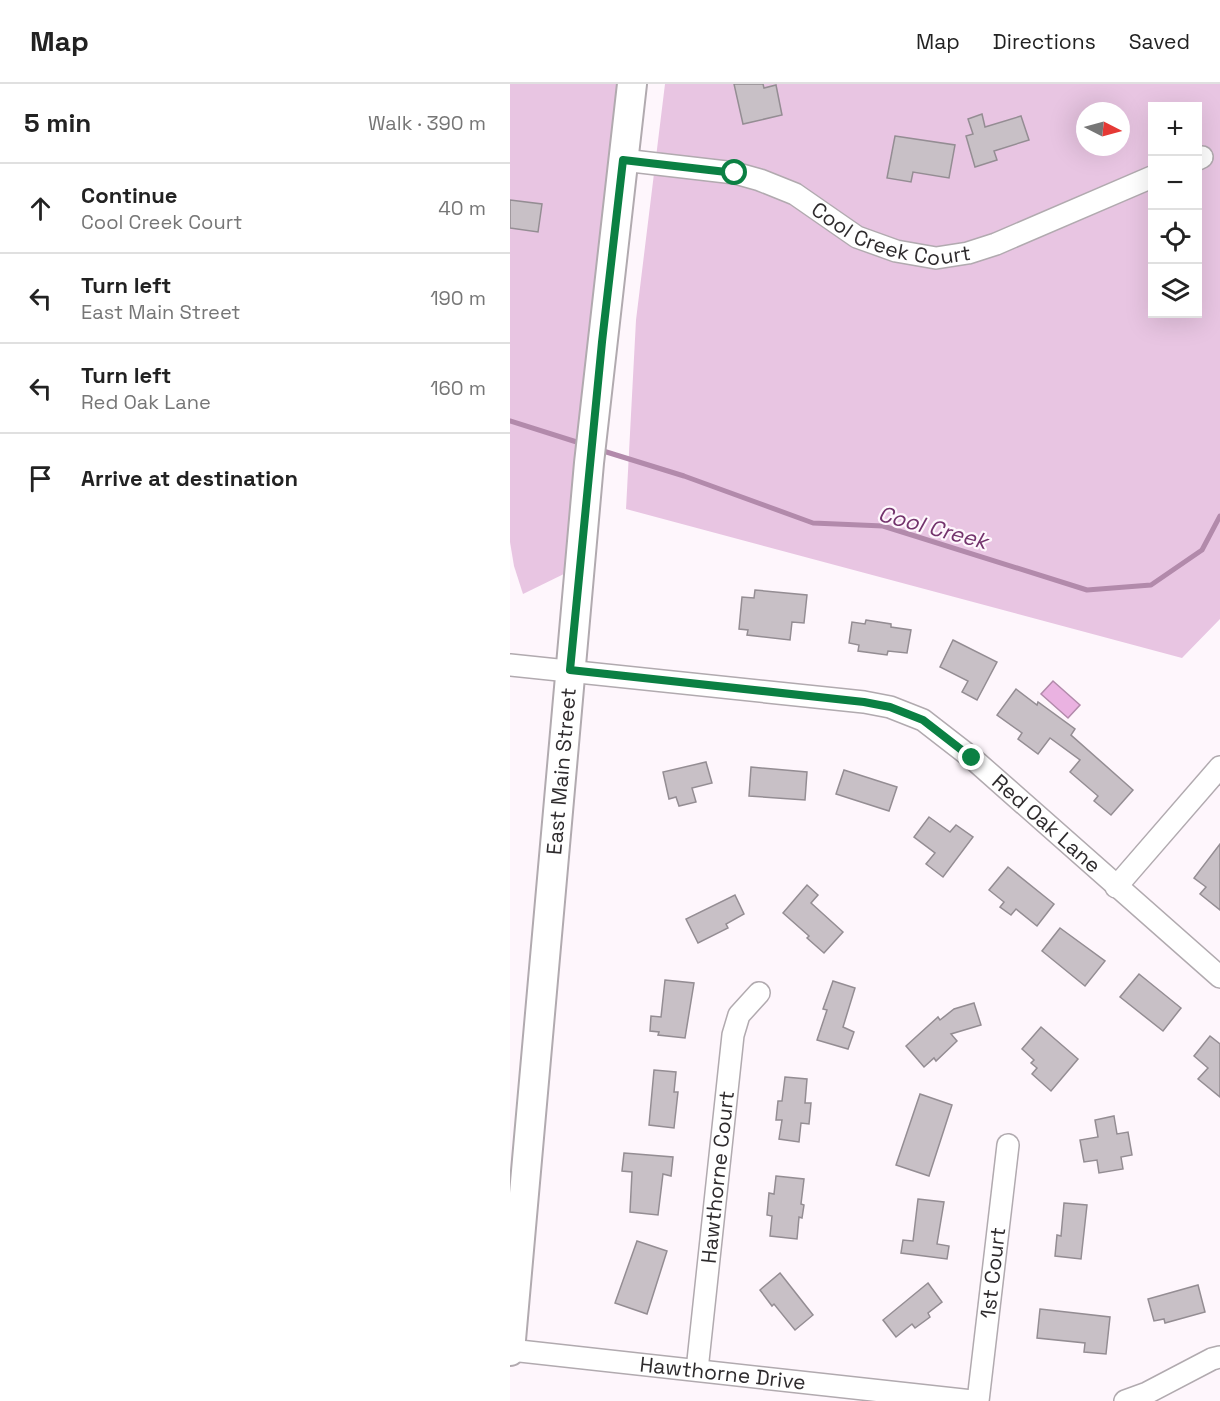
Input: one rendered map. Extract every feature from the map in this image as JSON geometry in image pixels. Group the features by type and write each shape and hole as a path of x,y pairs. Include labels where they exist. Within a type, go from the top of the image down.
{"main road":[{"name":"East Main Street","path":"510,1350 591,447 632,84"}],"street":[{"name":"Cool Creek Court","path":"623,160 735,173 759,180 795,194 858,237 896,251 936,258 968,253 996,244 1148,179"},
{"name":"Red Oak Lane","path":"510,665 864,702 890,707 923,720 972,758 1220,977"},
{"path":"1116,887 1220,767"},
{"name":"Hawthorne Court","path":"697,1370 733,1035 739,1015 759,993"},
{"name":"1st Court","path":"978,1401 1008,1146"},
{"name":"Hawthorne Drive","path":"510,1350 972,1401"},
{"path":"1125,1401 1147,1393 1220,1356"}],"shaded area":[{"path":"510,84 621,84 570,571 523,594 514,566 510,542"},
{"path":"665,84 1220,84 1220,619 1182,658 626,509 636,320"},
{"path":"1053,681 1080,705 1068,718 1041,694"}],"building":[{"path":"734,84 763,84 764,88 776,85 782,115 743,124"},
{"path":"982,114 985,127 1021,116 1029,140 994,151 997,160 975,167 966,136 973,134 968,119"},
{"path":"895,136 955,145 949,178 913,172 911,182 887,178"},
{"path":"510,200 542,204 538,232 510,228"},
{"path":"755,590 807,595 804,623 792,622 790,640 747,635 748,630 739,629 742,597 754,598"},
{"path":"866,620 911,630 907,653 888,651 887,655 858,651 859,645 849,643 852,622 865,624"},
{"path":"953,640 997,662 977,700 962,692 968,681 940,667"},
{"path":"1016,689 1075,729 1071,735 1133,790 1111,815 1094,801 1098,796 1070,772 1080,760 1050,738 1038,754 1018,739 1022,733 997,715"},
{"path":"706,762 712,783 692,788 696,802 679,806 676,797 669,799 663,772"},
{"path":"751,767 807,772 805,800 749,796"},
{"path":"844,770 897,787 889,811 836,794"},
{"path":"929,817 950,832 956,825 973,837 943,877 926,864 935,853 914,837"},
{"path":"1220,844 1220,910 1200,894 1206,887 1194,878"},
{"path":"1008,867 1054,904 1037,926 1016,909 1011,915 1000,907 1004,902 989,890"},
{"path":"807,885 818,895 811,903 843,932 824,953 783,913"},
{"path":"735,895 744,914 726,924 728,928 698,943 686,919"},
{"path":"1060,928 1105,961 1085,986 1042,951"},
{"path":"1139,974 1181,1008 1163,1031 1120,997"},
{"path":"665,980 694,983 685,1038 658,1035 659,1032 650,1031 651,1016 661,1017"},
{"path":"833,981 855,988 843,1027 854,1032 848,1049 817,1040 827,1010 823,1009"},
{"path":"974,1003 981,1025 951,1034 957,1041 936,1061 934,1058 924,1067 906,1046 938,1017 940,1020 954,1009"},
{"path":"1041,1027 1078,1059 1051,1091 1032,1074 1037,1068 1031,1063 1034,1060 1022,1049"},
{"path":"1210,1036 1220,1044 1220,1097 1198,1079 1208,1068 1194,1056"},
{"path":"654,1070 676,1072 674,1092 678,1092 674,1128 649,1125"},
{"path":"785,1077 807,1079 805,1103 811,1103 809,1124 801,1123 799,1142 779,1139 782,1120 776,1120 778,1101 782,1101"},
{"path":"920,1094 952,1105 929,1176 896,1165"},
{"path":"1114,1116 1117,1134 1128,1132 1132,1155 1121,1157 1123,1169 1099,1173 1097,1160 1084,1162 1080,1140 1098,1137 1095,1120"},
{"path":"624,1153 673,1157 671,1176 663,1174 658,1215 630,1212 632,1172 622,1171"},
{"path":"776,1176 804,1179 801,1204 804,1205 802,1218 799,1217 797,1239 770,1236 772,1216 767,1215 769,1193 774,1194"},
{"path":"918,1199 944,1202 937,1244 949,1246 947,1259 901,1253 903,1240 913,1241"},
{"path":"1064,1203 1087,1205 1081,1259 1055,1256 1057,1235 1061,1236"},
{"path":"637,1241 667,1251 647,1314 615,1303"},
{"path":"780,1273 813,1315 795,1330 760,1290"},
{"path":"928,1283 942,1302 928,1313 930,1317 915,1328 912,1324 896,1337 883,1320"},
{"path":"1198,1285 1205,1312 1165,1323 1164,1319 1154,1321 1148,1299"},
{"path":"1040,1309 1110,1317 1106,1354 1084,1352 1085,1343 1037,1338"}],"waterway":[{"name":"Cool Creek","path":"510,421 583,444"},
{"name":"Cool Creek","path":"600,450 684,476 813,523 883,526 1087,590 1151,585 1202,550 1220,516"}],"route":[{"path":"735,173 623,160 589,462 570,670 864,702 890,707 923,720 972,758"}]}
